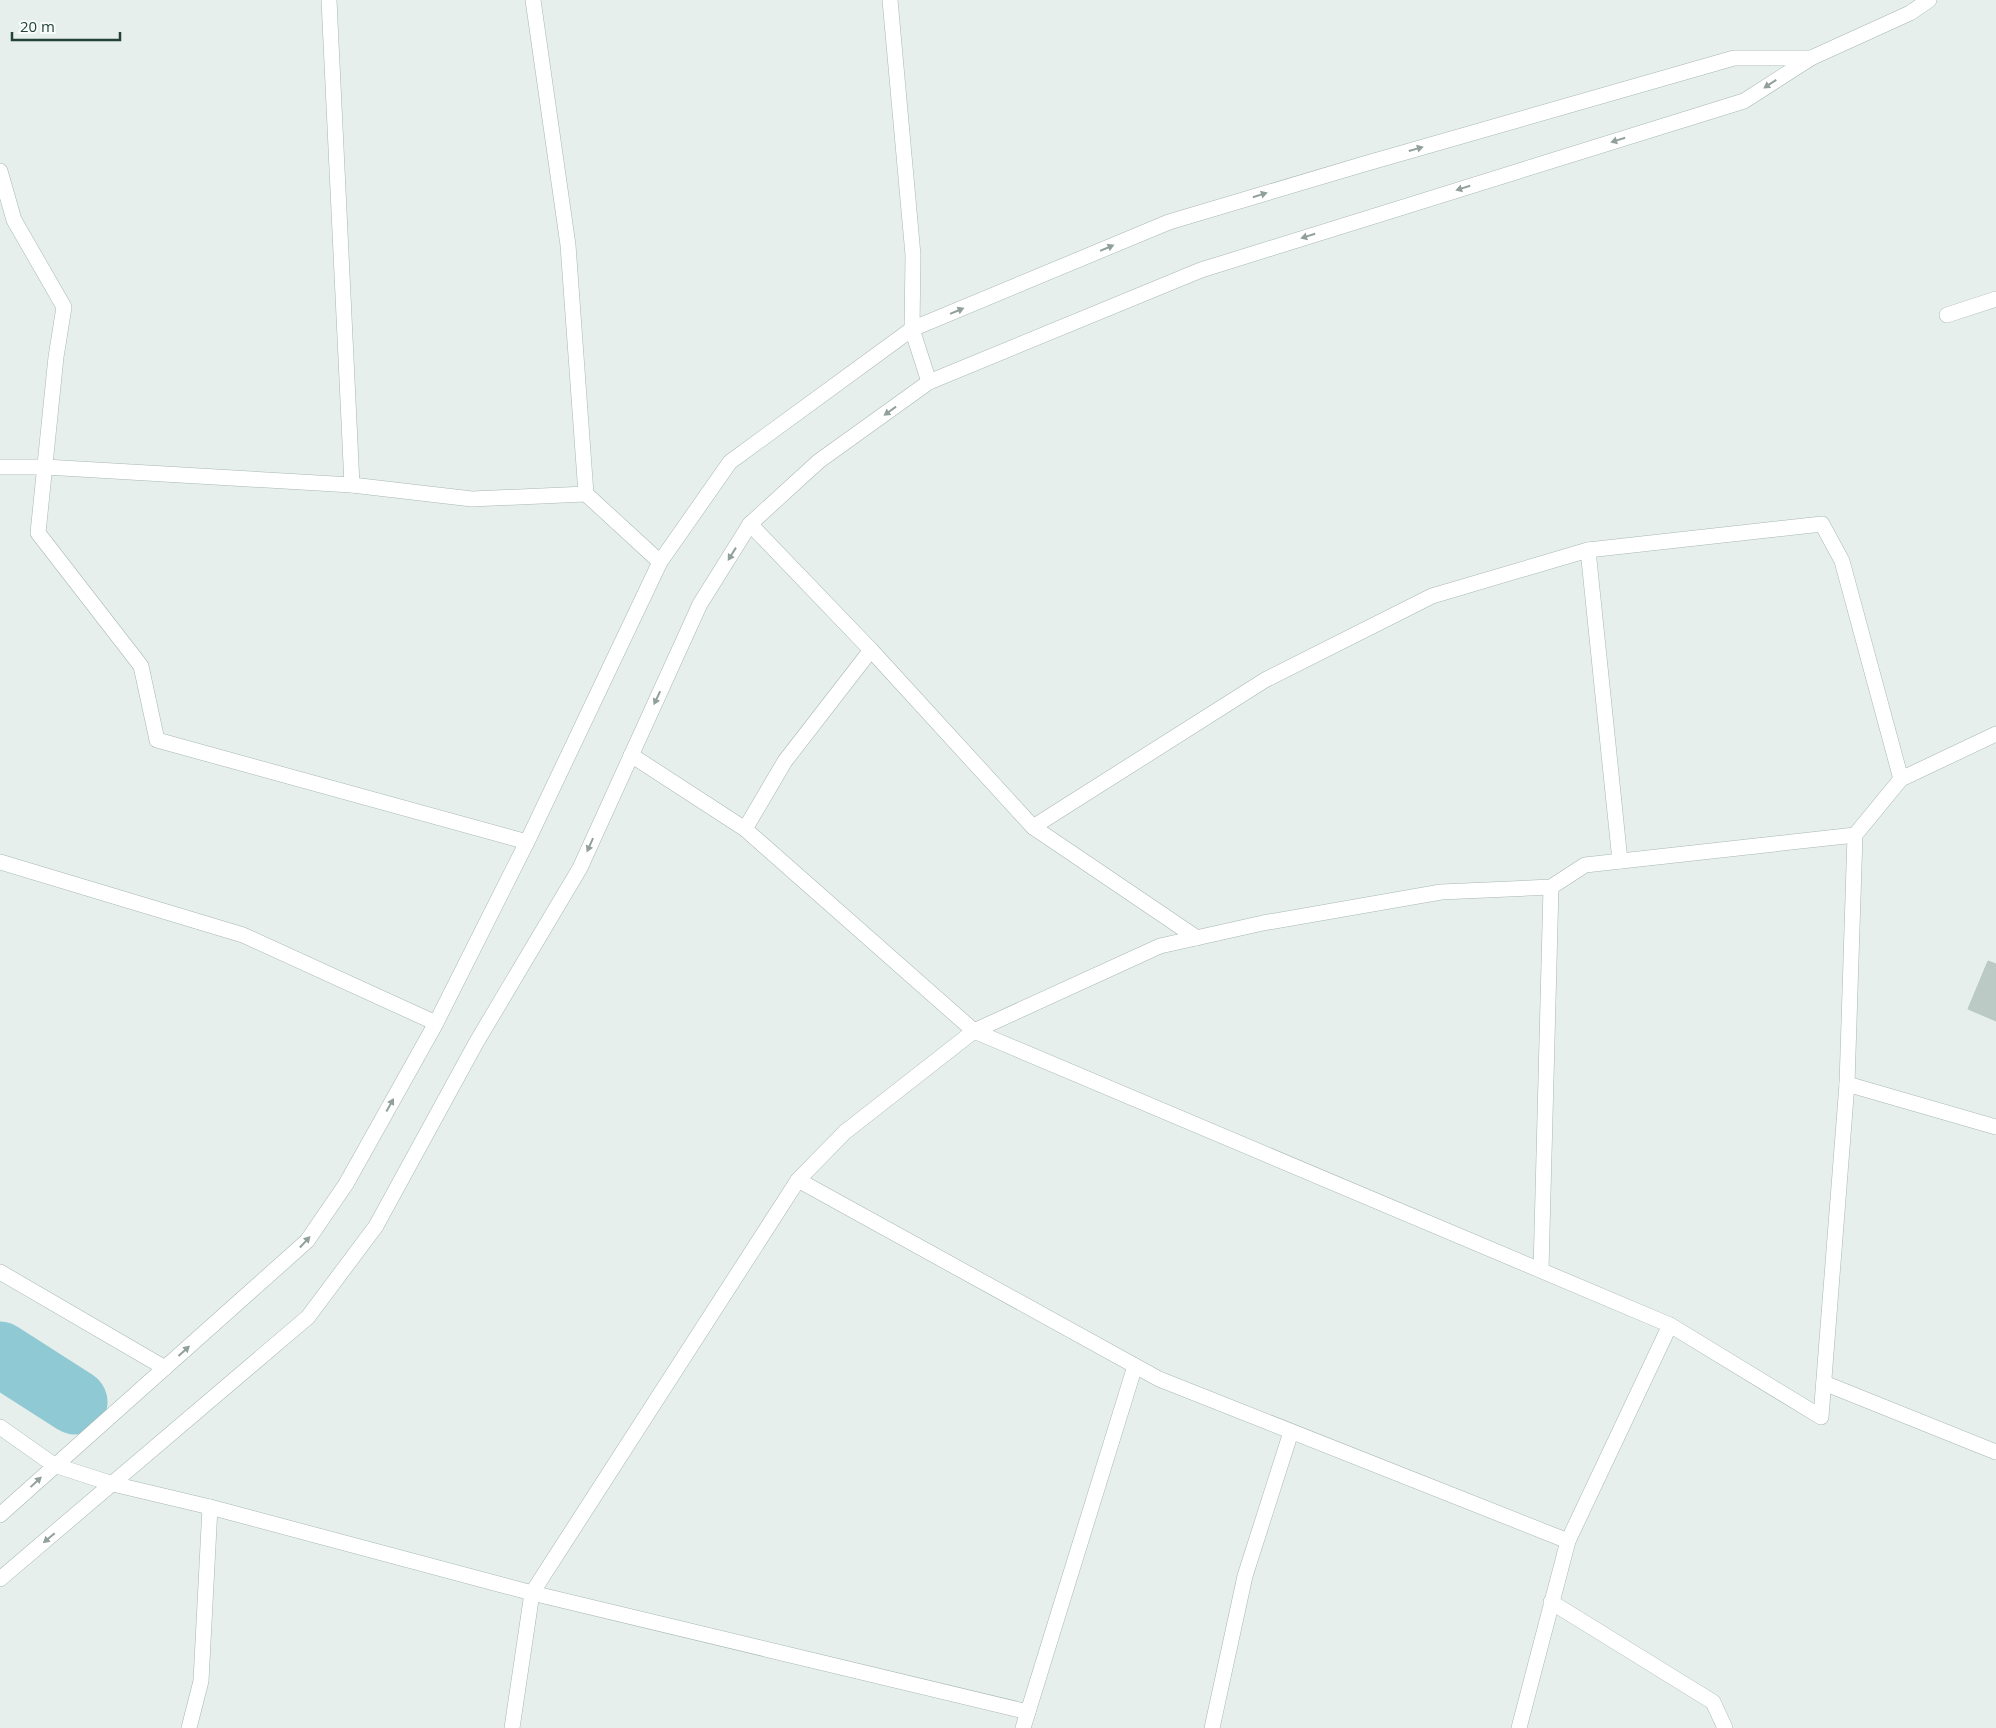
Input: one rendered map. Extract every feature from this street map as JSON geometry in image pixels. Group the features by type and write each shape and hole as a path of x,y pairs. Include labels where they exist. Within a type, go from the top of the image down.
{"street":[{"path":"330,0 352,485"},
{"path":"533,0 568,245 586,494 660,562"},
{"path":"890,0 912,255 912,329 929,382"},
{"path":"0,1580 308,1317 376,1226 476,1042 580,868 700,604 750,524 819,461 929,382 1201,270 1744,101 1811,58 1910,13 1929,0"},
{"path":"0,1515 307,1241 346,1184 436,1023 527,842 660,562 730,462 912,329 1169,222 1734,58 1811,58"},
{"path":"0,171 14,220 64,307 56,356 38,533 141,666 157,740 527,842"},
{"path":"1947,315 1996,299"},
{"path":"0,467 45,467 352,485 472,499 586,494"},
{"path":"750,524 871,650 1033,827 1197,938"},
{"path":"1033,827 1265,680 1432,596 1588,550 1822,524 1842,561 1901,778"},
{"path":"1588,550 1620,861"},
{"path":"745,829 785,761 871,650"},
{"path":"631,755 745,829 974,1031 1670,1325 1822,1416 1847,1084 1855,835 1901,778 1996,734"},
{"path":"512,1728 532,1593 798,1180 845,1132 974,1031 1160,946 1263,923 1442,892 1551,888 1586,865 1855,835"},
{"path":"0,862 243,935 436,1023"},
{"path":"1541,1270 1551,888"},
{"path":"1847,1084 1996,1127"},
{"path":"798,1180 1159,1379 1568,1541"},
{"path":"0,1272 165,1368"},
{"path":"1518,1728 1568,1541 1670,1325"},
{"path":"1023,1728 1135,1366"},
{"path":"1824,1383 1996,1452"},
{"path":"0,1427 54,1465 112,1484 210,1507 532,1593 1028,1712"},
{"path":"1212,1728 1246,1576 1291,1432"},
{"path":"190,1728 201,1681 210,1507"},
{"path":"1552,1602 1714,1702 1725,1728"}],"building":[{"path":"1988,961 1996,964 1996,1021 1968,1009"}],"waterway":[{"path":"0,1354 75,1402"}]}
